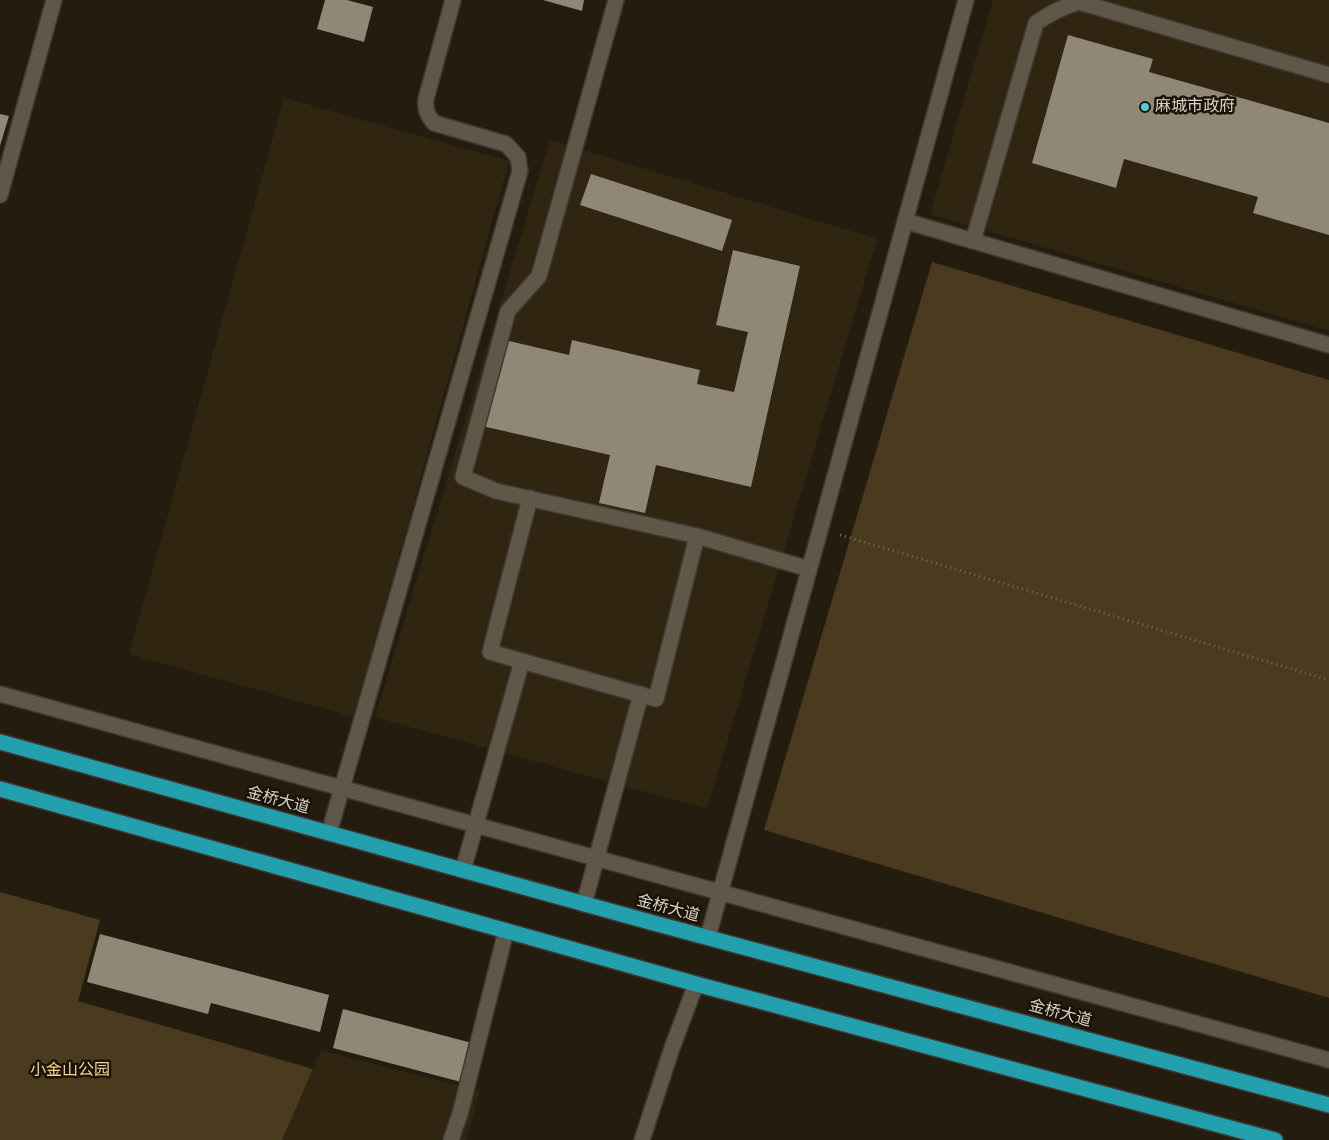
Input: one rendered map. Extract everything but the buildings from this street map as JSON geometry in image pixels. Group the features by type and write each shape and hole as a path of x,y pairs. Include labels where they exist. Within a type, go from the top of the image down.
{"highway":[{"name":"金桥大道","path":"0,742 584,904 1329,1105"},
{"path":"0,789 696,984 1275,1140"}],"street":[{"path":"0,195 54,0"},
{"path":"330,833 520,171 518,157 506,144 434,123 427,115 426,99 453,0"},
{"path":"616,0 539,276 508,311 462,477 496,491 697,536 809,569"},
{"path":"708,937 966,0"},
{"path":"973,241 1036,23 1049,13 1063,6 1078,2 1329,76"},
{"path":"905,221 1329,345"},
{"path":"530,498 490,652 656,699 697,536"},
{"path":"463,870 522,661"},
{"path":"0,694 1329,1060"},
{"path":"584,904 641,694"},
{"path":"450,1140 460,1114 506,931"},
{"path":"642,1140 672,1048 696,984"}],"path":[{"path":"820,529 1329,680"}],"shaded area":[{"name":"麻城市政府","path":"993,0 1329,0 1329,331 930,214"},
{"path":"284,98 509,161 354,717 129,654"},
{"path":"550,140 877,239 707,809 375,717"},
{"path":"321,1050 480,1091 466,1140 282,1140"}],"green space":[{"path":"932,262 1329,380 1329,998 764,830"},
{"name":"小金山公园","path":"0,892 100,920 78,1001 313,1069 282,1140 0,1140"}],"place":[{"name":"麻城市政府","path":"1145,107"}]}
